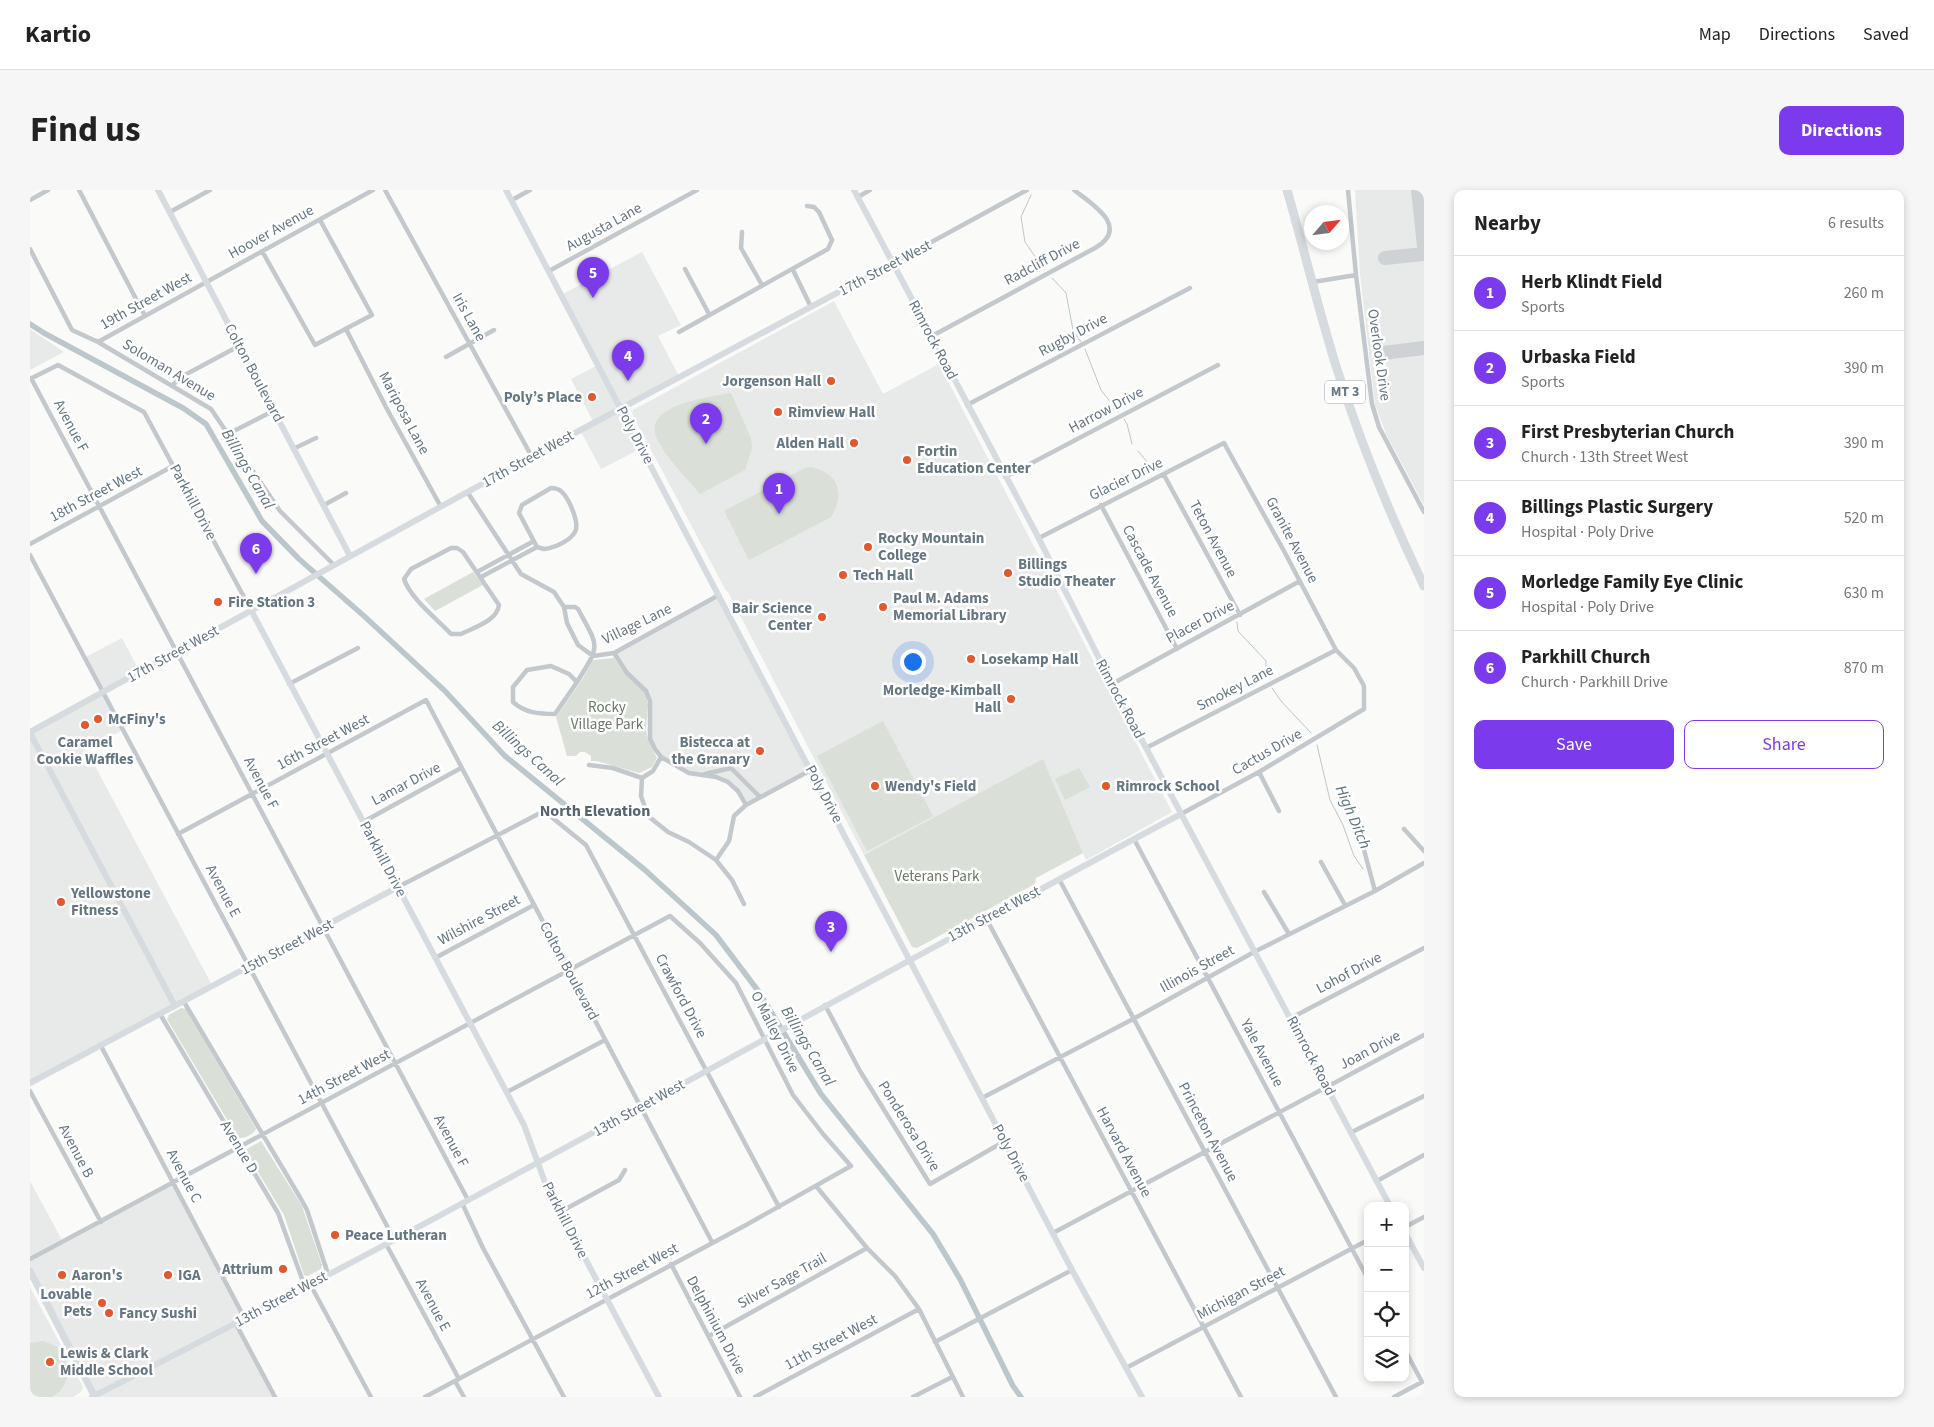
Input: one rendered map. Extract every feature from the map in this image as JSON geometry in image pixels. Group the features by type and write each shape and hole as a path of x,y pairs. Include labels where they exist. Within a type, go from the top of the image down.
{"highway":[{"name":"MT 3","path":"1287,190 1336,366 1370,462 1397,529 1424,586"}],"main road":[{"path":"30,1271 94,1397"}],"street":[{"path":"30,200 48,190"},
{"path":"79,190 145,316"},
{"name":"Colton Boulevard","path":"158,190 350,556"},
{"path":"170,212 210,190"},
{"name":"Hoover Avenue","path":"206,282 320,220 363,192 374,190"},
{"name":"Iris Lane","path":"385,190 532,457"},
{"name":"Poly Drive","path":"506,190 911,959 1072,1270 1142,1397"},
{"path":"512,200 530,190"},
{"name":"Augusta Lane","path":"549,271 697,190"},
{"name":"Rimrock Road","path":"854,190 1039,538 1112,684 1388,1202"},
{"path":"858,197 870,190"},
{"name":"17th Street West","path":"30,732 621,408 1027,190"},
{"name":"Radcliff Drive","path":"932,336 1095,248 1105,240 1109,231 1107,218 1101,210 1074,190"},
{"name":"Overlook Drive","path":"1348,190 1356,275 1372,404 1379,427 1424,512"},
{"path":"679,332 828,250 832,240 819,212 814,206 807,206"},
{"path":"262,251 315,345 346,329 372,314 320,220"},
{"path":"742,232 742,248 762,285"},
{"path":"30,249 72,330 98,342"},
{"path":"685,269 709,314"},
{"path":"793,270 811,307"},
{"path":"1313,282 1356,275"},
{"name":"19th Street West","path":"98,342 206,282"},
{"name":"Rugby Drive","path":"967,405 1190,288"},
{"name":"Mariposa Lane","path":"346,329 441,507"},
{"path":"446,357 494,330"},
{"name":"Soloman Avenue","path":"98,342 211,409 280,511 334,565"},
{"path":"173,385 181,377 239,346"},
{"name":"Parkhill Drive","path":"31,379 58,365 144,412 252,610 289,684 507,1092 524,1125 546,1185 658,1397"},
{"name":"Harrow Drive","path":"1005,476 1218,365"},
{"name":"Avenue F","path":"31,379 396,1064 532,1339 564,1397"},
{"path":"228,434 274,411"},
{"path":"293,449 316,438"},
{"name":"Glacier Drive","path":"1039,538 1224,443"},
{"name":"Granite Avenue","path":"1224,443 1336,650 1354,668 1364,686 1364,709"},
{"name":"18th Street West","path":"30,544 173,466"},
{"name":"Teton Avenue","path":"1164,475 1240,615"},
{"path":"551,488 557,488 563,493 577,521 576,531 571,538 550,548 544,550 538,547 519,513 522,504 551,488"},
{"name":"Village Lane","path":"468,493 521,574 554,592 564,607 567,623 578,645 594,656 614,653 719,595"},
{"path":"324,506 346,494"},
{"name":"Cascade Avenue","path":"1101,505 1176,649"},
{"path":"477,572 534,541"},
{"path":"481,577 538,547"},
{"path":"451,548 458,548 463,552 481,577 498,605 498,611 494,617 456,635 451,634 418,600 407,587 404,579 411,569 451,548"},
{"name":"Avenue E","path":"30,556 394,1240"},
{"name":"Placer Drive","path":"1112,684 1300,581"},
{"path":"564,607 575,607 578,609 593,637 596,646 594,656 577,682 555,714 539,714 521,709 513,702 513,687 527,670 550,666 569,674 577,682"},
{"path":"289,684 358,648"},
{"name":"Smokey Lane","path":"1146,748 1336,650"},
{"path":"614,653 627,673 646,691 650,701 650,739 661,756 689,773 716,777 728,782 738,791 746,805"},
{"name":"Colton Boulevard","path":"426,700 712,1242"},
{"name":"16th Street West","path":"178,834 426,700"},
{"name":"Cactus Drive","path":"1181,814 1259,772 1364,709"},
{"path":"30,732 175,1006"},
{"path":"642,778 653,771 661,756"},
{"path":"589,765 613,768 642,778"},
{"name":"Lamar Drive","path":"363,822 462,768"},
{"path":"700,775 731,768 760,797"},
{"path":"716,860 729,841 734,816 746,805 811,770"},
{"path":"1259,772 1279,810"},
{"path":"642,778 641,796 648,816 668,832 689,842 716,860 732,880 744,904"},
{"name":"15th Street West","path":"30,1083 544,811"},
{"name":"Crawford Drive","path":"544,811 586,845 779,1207"},
{"name":"13th Street West","path":"94,1397 236,1324 641,1108 825,1005 1181,814"},
{"path":"1404,829 1424,851"},
{"name":"Yale Avenue","path":"1134,839 1364,1271"},
{"path":"1364,850 1375,891"},
{"path":"1321,862 1345,905"},
{"name":"Illinois Street","path":"982,1098 1254,952 1375,891 1424,863"},
{"name":"Princeton Avenue","path":"1059,879 1336,1397"},
{"path":"1264,892 1289,934"},
{"name":"Wilshire Street","path":"435,958 534,905"},
{"name":"14th Street West","path":"30,1259 670,916"},
{"name":"O Malley Drive","path":"670,916 700,943 736,983 793,1095 851,1166"},
{"name":"Harvard Avenue","path":"986,918 1241,1397"},
{"name":"Lohof Drive","path":"1291,1018 1422,949"},
{"name":"Avenue D","path":"184,1002 307,1210 328,1274"},
{"name":"Ponderosa Drive","path":"825,1005 860,1071 930,1184 1005,1141"},
{"name":"Avenue D","path":"160,1014 278,1213 307,1285 371,1397"},
{"name":"Joan Drive","path":"1053,1233 1424,1035"},
{"path":"507,1092 605,1040"},
{"name":"Avenue C","path":"100,1046 245,1319"},
{"name":"Avenue B","path":"30,1091 101,1222"},
{"path":"1352,1132 1424,1096"},
{"path":"1377,1181 1424,1155"},
{"name":"12th Street West","path":"425,1397 779,1207 851,1166"},
{"path":"560,1212 619,1180 625,1170"},
{"path":"816,1186 867,1248 896,1276 919,1309 963,1397"},
{"path":"1409,1225 1424,1217"},
{"path":"1409,1240 1424,1268"},
{"name":"Michigan Street","path":"1126,1368 1364,1242"},
{"name":"Avenue E","path":"386,1244 464,1397"},
{"name":"Silver Sage Trail","path":"709,1336 867,1248"},
{"name":"Delphinium Drive","path":"671,1264 740,1397"},
{"path":"935,1342 1072,1270"},
{"name":"11th Street West","path":"755,1397 919,1309"},
{"path":"236,1324 275,1397"},
{"path":"1394,1397 1422,1382 1409,1358"},
{"path":"913,1397 952,1376"}],"shaded area":[{"path":"1355,190 1424,190 1424,505 1387,436 1375,405 1360,274"},
{"path":"642,252 681,325 658,336 680,378 621,408 642,448 601,469 580,430 594,423 571,379 598,365 561,295"},
{"name":"Rocky Mountain College","path":"834,301 883,394 939,364 1172,812 1086,860 1043,760 864,855 728,592 632,414 633,410"},
{"path":"30,329 64,352 30,370"},
{"path":"719,595 811,770 746,805 728,782 681,768 661,757 650,739 650,707 646,691 631,676 614,653"},
{"path":"122,638 140,672 103,692 123,730 86,749 213,987 30,1083 30,732 102,692 84,658"},
{"path":"30,1181 63,1242 174,1183 245,1319 236,1323 275,1397 94,1397 30,1271"},
{"name":"Lewis & Clark Middle School","path":"30,1287 83,1387 81,1392 73,1397 30,1397"}],"green space":[{"path":"731,393 751,438 752,448 745,470 700,494 666,454 657,439 655,427 659,418 680,405 694,400"},
{"path":"811,467 828,474 837,486 838,500 831,517 749,560 724,511 805,468"},
{"path":"473,572 483,585 435,611 424,599"},
{"name":"Rocky Village Park","path":"614,658 624,672 643,690 648,704 646,730 648,740 657,758 652,767 639,773 591,761 591,756 585,752 580,752 576,756 567,756 556,717 593,660"},
{"name":"Wendy's Field","path":"883,721 933,816 867,851 817,756"},
{"name":"Veterans Park","path":"1043,759 1083,853 1036,878 1035,884 917,948 912,947 864,855"},
{"path":"1079,768 1090,787 1065,800 1055,779"},
{"path":"181,1008 186,1009 256,1129 248,1136 238,1138 167,1019 169,1015"},
{"path":"261,1141 302,1206 322,1265 321,1269 308,1276 304,1275 284,1215 246,1152 247,1149"},
{"name":"Lewis & Clark Middle School","path":"43,1341 54,1345 60,1350 67,1363 67,1376 62,1388 52,1397 30,1397 30,1343"}],"waterway":[{"name":"High Ditch","path":"1031,195 1021,217 1025,242 1043,268"},
{"name":"High Ditch","path":"1052,278 1066,293 1073,330 1081,342"},
{"name":"Billings Canal","path":"30,324 183,408 206,424 262,521 299,559 445,691 505,756 645,870 716,935 759,992 821,1094 933,1234 960,1279 1013,1386 1021,1397"},
{"name":"High Ditch","path":"1085,349 1101,390 1118,412"},
{"name":"High Ditch","path":"1124,419 1132,444"},
{"name":"High Ditch","path":"1138,451 1154,470"},
{"name":"High Ditch","path":"1237,622 1238,631 1266,661 1266,679"},
{"name":"High Ditch","path":"1272,688 1281,701 1311,733"},
{"name":"High Ditch","path":"1317,745 1330,800 1343,825 1354,856 1363,869"}],"taxiway":[{"path":"1418,190 1424,246"},
{"path":"1385,258 1424,254"},
{"path":"1383,353 1424,348"}],"place":[{"name":"Morledge Family Eye Clinic","path":"593,298"},
{"name":"Billings Plastic Surgery","path":"628,381"},
{"name":"Jorgenson Hall","path":"831,381"},
{"name":"Poly’s Place","path":"592,397"},
{"name":"Rimview Hall","path":"778,412"},
{"name":"Alden Hall","path":"854,443"},
{"name":"Urbaska Field","path":"706,444"},
{"name":"Fortin Education Center","path":"907,460"},
{"name":"Herb Klindt Field","path":"779,514"},
{"name":"Rocky Mountain College","path":"868,547"},
{"name":"Billings Studio Theater","path":"1008,573"},
{"name":"Parkhill Church","path":"256,574"},
{"name":"Tech Hall","path":"843,575"},
{"name":"Fire Station 3","path":"218,602"},
{"name":"Paul M. Adams Memorial Library","path":"883,607"},
{"name":"Bair Science Center","path":"822,617"},
{"name":"Losekamp Hall","path":"971,659"},
{"name":"Morledge-Kimball Hall","path":"1011,699"},
{"name":"McFiny's","path":"98,719"},
{"name":"Caramel Cookie Waffles","path":"85,725"},
{"name":"Bistecca at the Granary","path":"760,751"},
{"name":"Wendy's Field","path":"875,786"},
{"name":"Rimrock School","path":"1106,786"},
{"name":"Yellowstone Fitness","path":"61,902"},
{"name":"First Presbyterian Church","path":"831,952"},
{"name":"Peace Lutheran","path":"335,1235"},
{"name":"Attrium","path":"283,1269"},
{"name":"Aaron's","path":"62,1275"},
{"name":"IGA","path":"168,1275"},
{"name":"Lovable Pets","path":"102,1303"},
{"name":"Fancy Sushi","path":"109,1313"},
{"name":"Lewis & Clark Middle School","path":"50,1362"}],"district":[{"name":"North Elevation","path":"595,811"}]}
